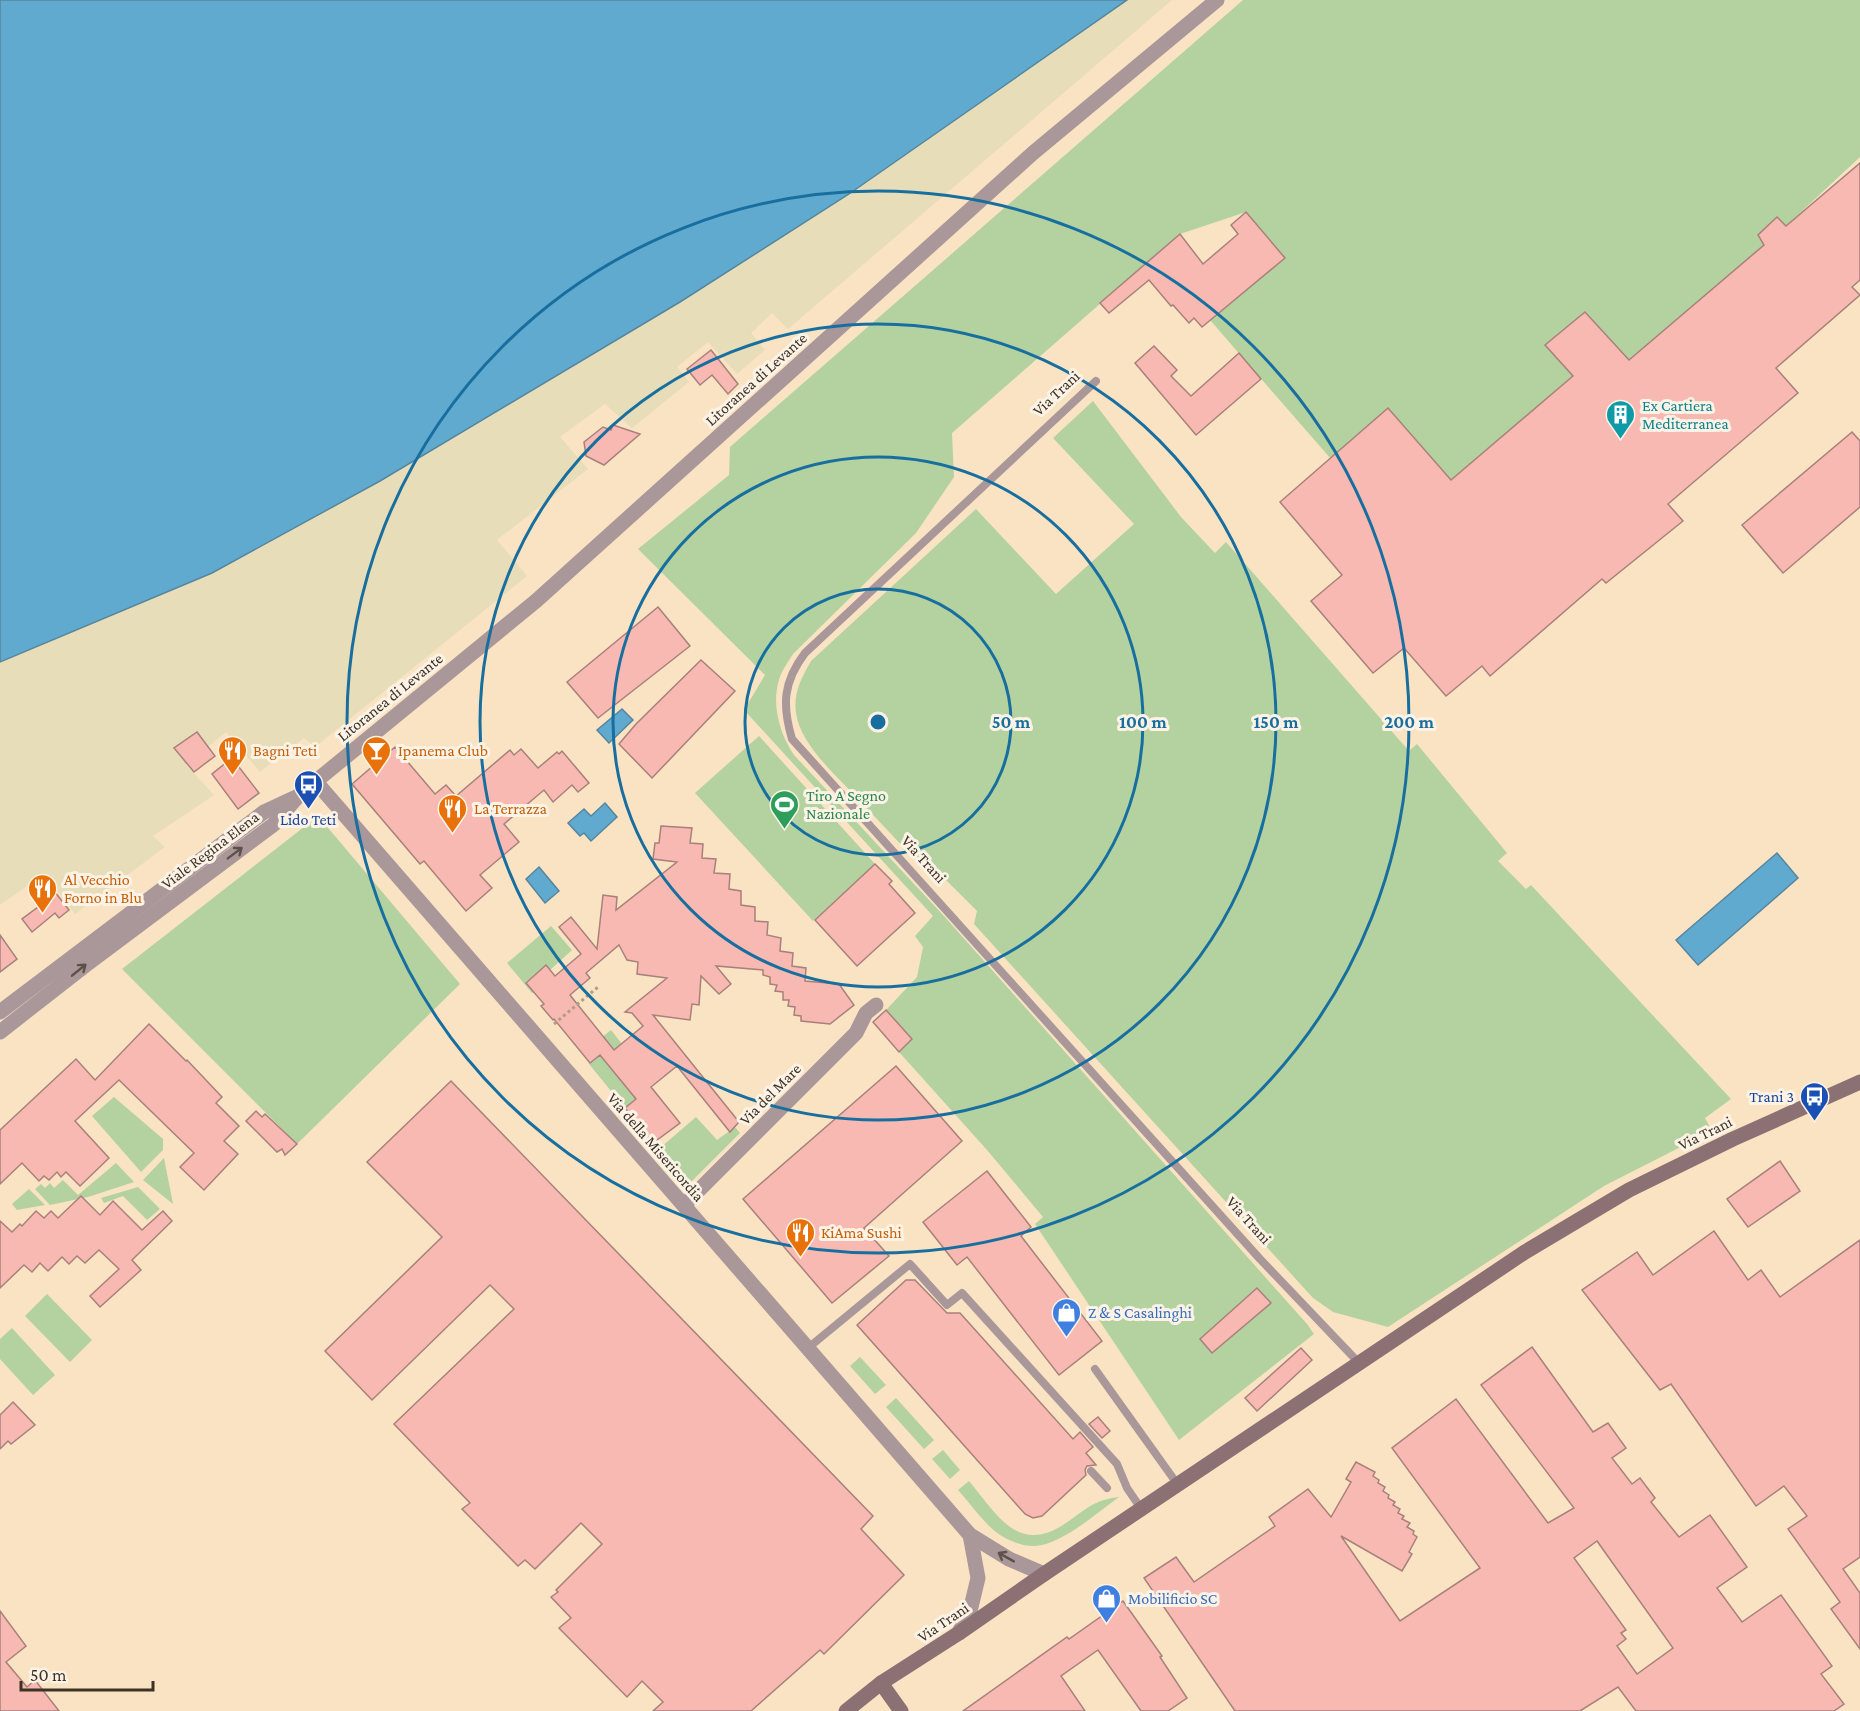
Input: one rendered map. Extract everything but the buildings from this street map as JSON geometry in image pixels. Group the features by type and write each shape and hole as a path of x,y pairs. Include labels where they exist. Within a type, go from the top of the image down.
{"main road":[{"name":"Via Trani","path":"846,1711 881,1683 959,1634 1044,1574 1525,1252 1629,1190 1733,1139 1860,1082"},
{"path":"881,1683 901,1711"}],"street":[{"name":"Litoranea di Levante","path":"316,782 536,601 1033,153 1217,0"},
{"name":"Viale Regina Elena","path":"0,1032 46,987 264,812 299,795 316,782"},
{"name":"Via della Misericordia","path":"316,782 970,1534 1009,1559 1044,1574"},
{"name":"Viale Regina Elena","path":"0,1012 46,987"},
{"name":"Via del Mare","path":"684,1206 856,1033 866,1013 876,1005"},
{"path":"959,1634 971,1607 978,1578 970,1534"}],"lane":[{"name":"Via Trani","path":"1096,381 805,653 794,668 788,682 786,719 792,739 1260,1259 1360,1364"},
{"path":"808,1348 910,1264 947,1305 962,1293 1117,1464 1127,1488 1142,1510"},
{"path":"1095,1370 1178,1485"},
{"path":"1091,1470 1107,1488"}],"path":[{"path":"554,1024 598,987"}],"green space":[{"path":"1243,0 1860,0 1860,157 1786,226 1777,217 1758,235 1764,245 1590,394 1573,377 1451,480 1331,459 1210,320 1284,258 1246,212 1180,234 952,433 954,477 916,533 793,654 782,671 776,695 776,706 780,727 794,755 944,916 1314,1334 1179,1440 1035,1224 1043,1217 987,1150 899,1052 912,1039 886,1010 917,977 923,947 915,936 933,916 744,710 765,675 638,549 729,475 730,447"},
{"path":"1093,401 1181,517 1215,553 1226,542 1409,751 1417,744 1507,853 1498,861 1526,889 1531,885 1731,1099 1705,1118 1712,1131 1604,1186 1388,1327 1333,1312 1313,1298 974,924 977,911 943,877 923,868 812,749 799,725 795,706 797,692 811,661 976,509 1056,594 1134,524 1053,438"},
{"name":"Tiro A Segno Nazionale","path":"759,736 875,864 813,921 695,793"},
{"path":"318,816 460,984 297,1144 122,969"},
{"path":"551,926 572,950 550,970 545,966 526,982 534,992 532,993 507,963"},
{"path":"611,1030 622,1044 604,1059 636,1099 625,1108 589,1064 608,1048 601,1038"},
{"path":"114,1097 163,1139 163,1150 141,1172 92,1116"},
{"path":"696,1117 717,1140 735,1127 740,1133 691,1182 660,1148"},
{"path":"164,1158 173,1204 143,1180"},
{"path":"116,1163 134,1182 88,1197 50,1205 35,1189 41,1184 45,1188 50,1183 54,1188 63,1180 78,1195"},
{"path":"138,1187 160,1209 147,1220 123,1196 104,1203 101,1198"},
{"path":"29,1189 45,1205 17,1210 12,1204"},
{"path":"47,1294 92,1340 70,1362 25,1316"},
{"path":"12,1328 55,1375 33,1395 0,1359 0,1339"},
{"path":"860,1357 886,1385 875,1394 850,1366"},
{"path":"896,1398 934,1440 924,1449 886,1407"},
{"path":"943,1450 960,1470 950,1479 932,1459"},
{"path":"969,1481 1002,1520 1026,1534 1039,1535 1055,1529 1094,1504 1119,1497 1067,1534 1045,1544 1030,1546 1004,1537 986,1523 958,1490"}],"sand":[{"path":"1114,0 1172,0 788,329 772,313 751,333 765,350 737,374 708,342 677,367 689,382 632,428 605,404 560,437 588,469 497,540 527,576 315,747 304,738 260,772 226,732 186,765 214,795 153,836 165,847 75,914 44,874 0,905 0,662 41,643"}],"water":[{"path":"0,0 1127,0 849,194 680,302 380,481 212,573 0,662"},
{"path":"622,709 633,720 609,743 597,730"},
{"path":"605,803 617,817 591,841 584,833 580,836 568,823 584,809 591,816"},
{"path":"1777,853 1798,878 1698,965 1676,940"},
{"path":"539,867 559,891 545,903 526,879"}],"place":[{"name":"Ex Cartiera Mediterranea","path":"1621,440"},
{"name":"Bagni Teti","path":"232,776"},
{"name":"Ipanema Club","path":"377,776"},
{"name":"Lido Teti","path":"308,810"},
{"name":"Tiro A Segno Nazionale","path":"785,830"},
{"name":"La Terrazza","path":"453,834"},
{"name":"Al Vecchio Forno in Blu","path":"43,914"},
{"name":"Trani 3","path":"1815,1122"},
{"name":"KiAma Sushi","path":"800,1258"},
{"name":"Z & S Casalinghi","path":"1067,1338"},
{"name":"Mobilificio SC","path":"1107,1624"}]}
